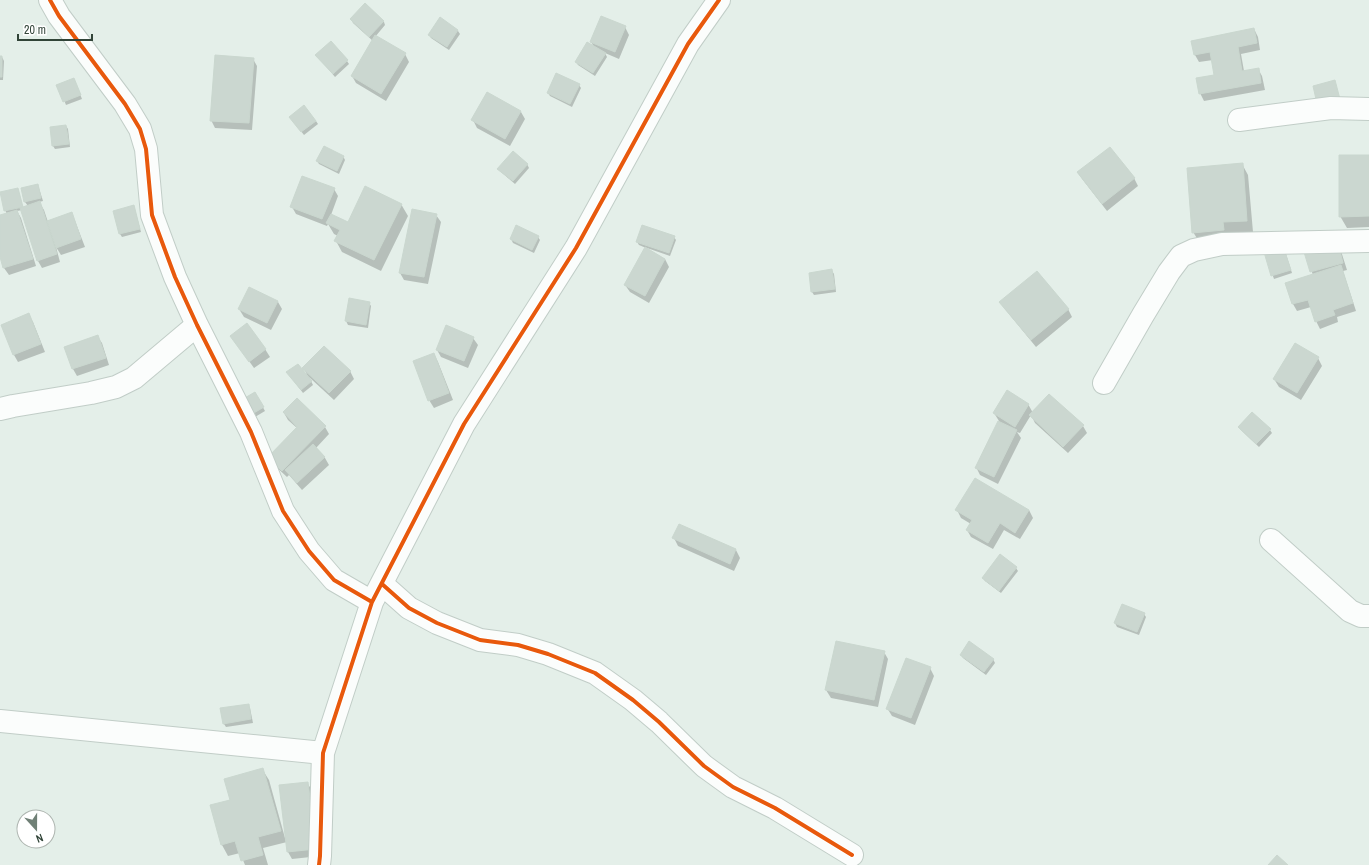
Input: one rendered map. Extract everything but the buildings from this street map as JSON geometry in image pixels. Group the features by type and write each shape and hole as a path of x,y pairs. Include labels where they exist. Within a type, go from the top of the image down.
{"street":[{"path":"50,0 59,16 125,104 140,129 146,149 152,215 175,277 197,325 251,432 283,511 308,551 334,580 377,593 437,623 480,640 518,645 548,654 595,673 633,700 659,722 704,766 733,788 775,808 852,855"},
{"path":"322,862 323,753 377,593 464,424 576,248 688,44 719,0"},
{"path":"1239,120 1331,108 1369,109"},
{"path":"1104,383 1143,315 1181,256 1194,250 1222,244 1369,241"},
{"path":"0,409 91,393 116,387 134,378 197,325"},
{"path":"1270,540 1350,611 1361,616 1369,616"},
{"path":"0,721 323,753"}],"cycle path":[{"path":"50,0 59,16 125,104 140,129 146,149 152,215 175,277 197,325 251,432 283,511 309,551 334,580 372,602"},
{"path":"319,865 323,753 372,602 464,424 576,248 688,44 719,0"},
{"path":"382,584 409,608 437,623 480,640 518,645 548,654 595,673 633,700 659,722 704,766 733,787 775,808 852,855"}]}
